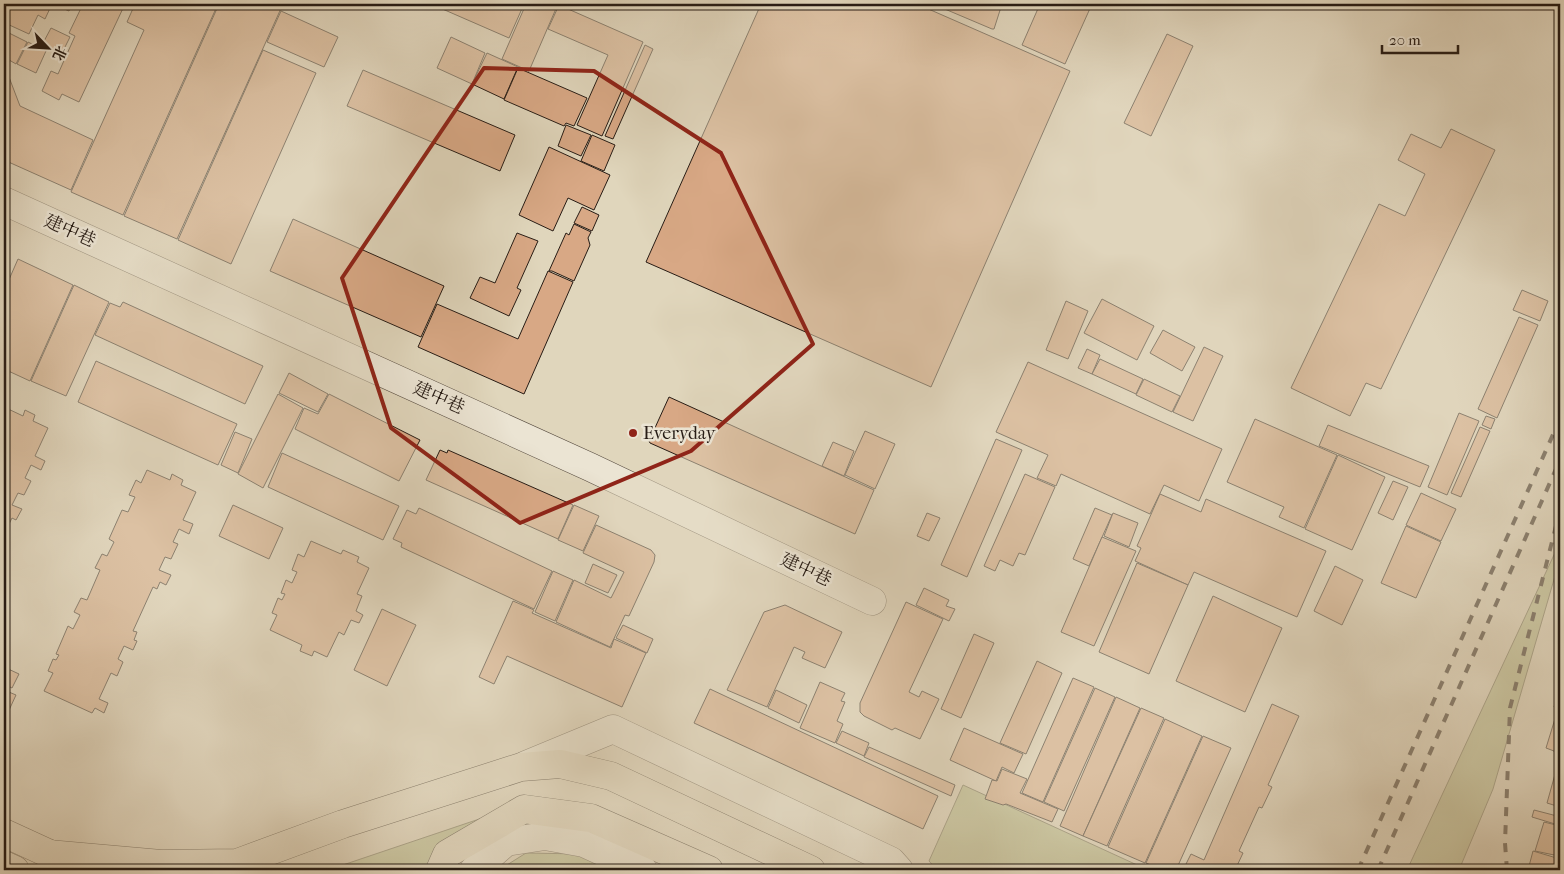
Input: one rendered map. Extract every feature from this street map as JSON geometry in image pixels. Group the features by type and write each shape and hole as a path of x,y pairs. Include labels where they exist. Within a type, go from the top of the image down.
{"main road":[{"path":"48,854 161,864 237,863 343,824 521,767 560,764 611,776 811,870"},
{"path":"440,870 447,854 524,809 591,818 709,870"},
{"path":"4,833 85,870"},
{"path":"4,865 15,870"}],"street":[{"name":"建中巷","path":"4,201 590,467 872,601"},
{"path":"521,767 613,729 891,861 899,870"},
{"path":"474,870 506,842 545,836 584,843 643,870"}],"highlighted area":[{"path":"484,68 594,71 721,153 813,344 691,451 520,523 391,428 342,278"}],"green space":[{"path":"1560,542 1560,569 1555,576 1493,789 1459,870 1407,870"},
{"path":"963,785 1148,870 937,870 929,861"},
{"path":"506,810 429,870 328,870"},
{"path":"526,853 582,854 615,870 499,870"}],"building":[{"path":"4,4 52,4 45,19 38,15 29,34 5,23 4,26"},
{"path":"53,4 72,4 69,11"},
{"path":"83,4 125,4 79,102 62,94 59,100 42,91 51,71 58,74 75,36 69,33"},
{"path":"135,4 218,4 123,215 71,192 144,30 127,22"},
{"path":"219,4 283,4 177,239 124,216"},
{"path":"431,4 524,4 509,38"},
{"path":"526,4 558,4 529,71 502,59"},
{"path":"761,4 917,4 1070,71 931,387 646,262"},
{"path":"933,4 1002,4 994,29 992,29"},
{"path":"1040,4 1092,4 1065,64 1022,45"},
{"path":"559,5 643,42 602,136 577,125 608,55 548,29"},
{"path":"281,11 338,37 324,67 267,42"},
{"path":"51,28 70,37 61,55 42,45"},
{"path":"5,31 27,42 16,64 4,57"},
{"path":"1167,34 1193,46 1151,136 1124,123"},
{"path":"451,37 485,53 472,84 437,68"},
{"path":"28,42 46,51 36,73 17,64"},
{"path":"645,45 653,49 613,139 605,136"},
{"path":"263,50 316,73 231,264 178,240"},
{"path":"487,53 518,67 504,99 472,84"},
{"path":"4,64 20,106 93,140 71,190 4,160"},
{"path":"518,68 587,98 574,126 566,123 564,126 504,100"},
{"path":"363,70 515,135 500,171 347,106"},
{"path":"566,125 591,135 581,156 558,146"},
{"path":"1451,129 1495,150 1381,389 1366,383 1350,416 1291,388 1379,204 1405,216 1425,174 1398,160 1411,134 1441,148"},
{"path":"592,135 615,145 604,171 581,161"},
{"path":"549,147 610,175 594,210 568,198 553,231 519,215"},
{"path":"582,207 599,215 592,231 574,223"},
{"path":"293,219 444,286 421,337 270,271"},
{"path":"574,224 591,232 588,238 590,245 574,281 549,271 566,233 569,235"},
{"path":"517,233 538,241 517,288 521,290 509,316 470,298 480,277 495,283"},
{"path":"18,259 73,285 30,381 4,369 4,291"},
{"path":"548,271 573,282 524,394 418,347 437,304 518,339"},
{"path":"74,285 109,302 66,396 31,381"},
{"path":"1522,290 1548,301 1540,321 1513,310"},
{"path":"1102,299 1154,326 1137,360 1084,333"},
{"path":"1066,301 1088,311 1068,359 1046,350"},
{"path":"123,302 263,366 245,404 95,335 110,303 120,307"},
{"path":"1519,317 1538,325 1497,418 1478,409"},
{"path":"1163,330 1195,347 1182,371 1150,353"},
{"path":"1204,347 1223,356 1193,421 1173,412"},
{"path":"1087,349 1100,355 1092,374 1078,368"},
{"path":"1100,359 1143,379 1136,394 1092,374"},
{"path":"96,361 237,424 218,465 78,402"},
{"path":"1028,362 1222,449 1199,501 1164,485 1150,514 1061,474 1056,486 1037,478 1048,455 996,432"},
{"path":"289,373 328,394 318,412 279,393"},
{"path":"1144,379 1180,396 1172,412 1136,395"},
{"path":"278,394 303,408 263,488 238,474"},
{"path":"329,394 420,440 399,481 295,429 304,408 318,414"},
{"path":"669,397 874,490 855,534 650,443 649,441"},
{"path":"4,407 23,416 25,410 35,415 33,421 48,428 35,456 45,461 41,470 31,465 25,478 31,481 24,495 18,493 12,505 22,509 16,520 12,518 9,524 5,523 4,526"},
{"path":"1459,413 1479,421 1447,495 1428,487"},
{"path":"1486,416 1495,419 1491,429 1482,425"},
{"path":"1255,419 1337,455 1304,528 1279,517 1284,507 1227,482"},
{"path":"1328,425 1429,466 1420,487 1319,446"},
{"path":"1480,427 1490,431 1461,497 1451,493"},
{"path":"865,431 895,444 875,489 845,475"},
{"path":"235,432 252,439 238,473 221,465"},
{"path":"996,439 1022,450 967,577 941,565"},
{"path":"833,442 854,451 844,476 822,466"},
{"path":"440,450 447,453 448,450 573,505 558,539 426,480"},
{"path":"282,453 399,506 383,540 268,487"},
{"path":"1338,455 1385,477 1352,550 1305,529"},
{"path":"147,470 170,480 172,474 183,480 181,485 196,492 183,520 193,524 189,534 179,529 173,542 178,544 171,559 165,557 159,570 171,575 166,585 160,582 157,589 153,587 133,631 137,632 134,640 137,641 133,650 124,646 118,659 123,662 117,676 111,673 99,699 108,703 104,713 95,708 92,713 44,691 53,673 48,671 53,659 56,660 59,655 56,654 68,626 73,629 80,615 74,612 81,598 87,600 100,570 95,568 102,554 107,556 114,542 109,539 122,510 128,512 135,497 129,495 136,480 141,483"},
{"path":"1025,474 1055,487 1025,555 1019,553 1013,566 1000,560 995,571 984,566"},
{"path":"1393,481 1408,487 1393,520 1378,513"},
{"path":"1421,493 1456,509 1441,541 1406,525"},
{"path":"1160,494 1201,512 1206,499 1326,551 1297,617 1194,572 1188,585 1135,561 1141,548 1137,546"},
{"path":"233,505 283,528 269,559 219,536"},
{"path":"574,505 599,516 583,551 558,540"},
{"path":"419,508 552,571 534,609 401,547 402,543 393,539 407,510 416,514"},
{"path":"1095,508 1112,515 1089,566 1073,559"},
{"path":"927,513 940,518 929,541 917,536"},
{"path":"1113,513 1138,523 1129,547 1104,536"},
{"path":"596,525 651,550 655,555 654,562 629,616 625,615 610,647 556,622 574,580 611,598 624,572 583,553"},
{"path":"1406,526 1441,542 1416,598 1381,583"},
{"path":"1102,537 1136,551 1094,646 1061,632"},
{"path":"311,541 341,554 343,550 359,557 357,562 369,568 357,594 362,596 356,611 363,615 359,623 351,620 344,635 339,632 327,657 314,651 312,656 300,651 302,645 270,630 277,615 272,613 278,598 282,600 285,594 281,593 286,580 292,583 297,572 292,570 298,554 304,557"},
{"path":"1137,563 1188,585 1149,674 1099,652"},
{"path":"593,564 617,575 608,593 585,583"},
{"path":"1335,566 1363,580 1342,625 1314,611"},
{"path":"553,571 573,580 555,621 535,612"},
{"path":"924,588 949,600 946,606 955,609 949,621 916,605"},
{"path":"1213,596 1282,628 1245,712 1176,681"},
{"path":"513,601 534,610 532,613 611,648 614,639 646,653 622,707 507,656 494,684 479,677"},
{"path":"906,602 943,619 909,692 919,697 922,691 939,699 920,739 895,728 892,730 864,716 860,712 860,703"},
{"path":"785,605 842,632 825,668 802,658 805,652 794,647 767,707 727,690 764,612"},
{"path":"382,609 416,625 387,686 354,670"},
{"path":"623,625 653,639 647,653 616,638"},
{"path":"974,634 994,643 961,718 941,709"},
{"path":"1037,661 1062,673 1026,754 1000,743"},
{"path":"4,667 19,674 12,688 4,684"},
{"path":"1073,678 1094,687 1043,802 1022,793"},
{"path":"820,682 845,693 841,701 845,702 837,721 843,724 835,743 800,728"},
{"path":"1095,688 1115,697 1064,811 1044,802"},
{"path":"710,689 938,796 923,829 694,723"},
{"path":"4,690 16,695 4,721"},
{"path":"776,690 807,705 799,723 768,708"},
{"path":"1560,691 1560,709 1554,707"},
{"path":"1116,697 1140,708 1083,836 1060,826"},
{"path":"1272,704 1299,716 1268,785 1272,787 1262,808 1259,807 1239,851 1243,853 1235,870 1183,870 1191,854 1204,860"},
{"path":"1141,708 1164,718 1107,846 1083,836"},
{"path":"1558,709 1560,710 1560,756 1546,748"},
{"path":"1165,719 1202,736 1145,863 1108,847"},
{"path":"964,728 1023,754 1014,773 1002,767 996,781 950,760"},
{"path":"842,731 869,743 864,756 836,743"},
{"path":"1203,736 1231,748 1176,870 1163,870 1146,863"},
{"path":"869,747 955,785 951,796 864,757"},
{"path":"1560,761 1560,807 1547,803"},
{"path":"1002,769 1027,779 1020,793 1058,809 1052,822 1006,804 1003,805 985,799 992,780 997,781"},
{"path":"1534,810 1557,816 1555,824 1532,817"},
{"path":"1558,813 1560,813 1560,825 1555,824"},
{"path":"1544,822 1560,826 1559,856 1535,851"},
{"path":"1533,851 1560,859 1560,870 1528,870"}],"railway":[{"path":"1358,870 1560,419"},
{"path":"1378,870 1560,460"},
{"path":"1507,870 1505,843 1510,708 1560,510"}],"place":[{"name":"Everyday","path":"633,433"}]}
